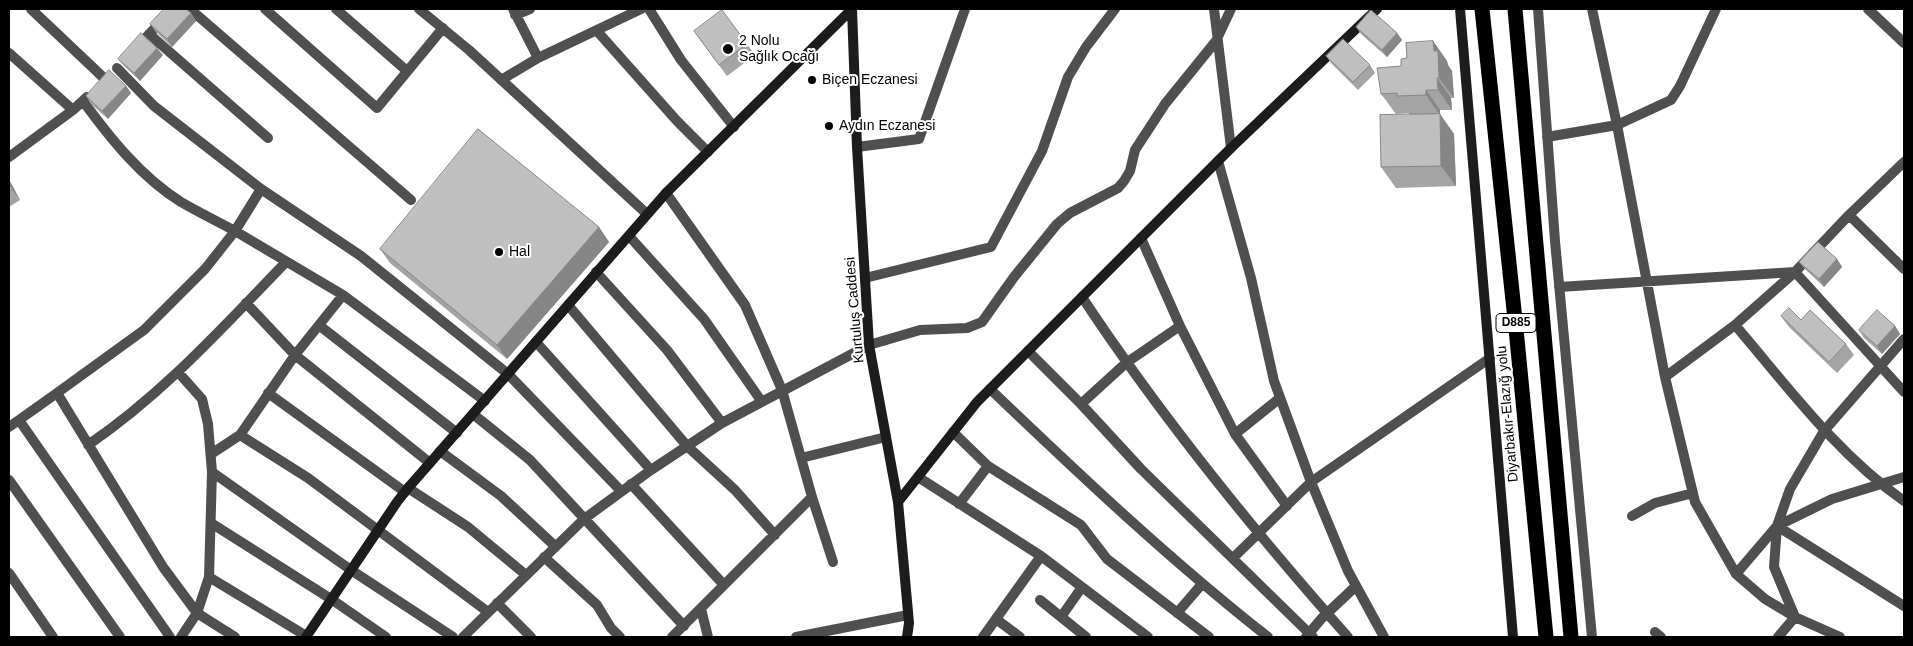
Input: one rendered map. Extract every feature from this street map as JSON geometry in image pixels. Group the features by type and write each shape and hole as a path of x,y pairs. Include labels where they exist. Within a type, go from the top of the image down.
{"highway":[{"name":"Diyarbakır-Elazığ yolu","path":"1482,9 1546,637"},
{"name":"D885","path":"1515,9 1571,637"}],"street":[{"path":"31,9 100,85"},
{"path":"9,157 83,101 173,9"},
{"path":"190,9 315,120 410,200"},
{"path":"265,9 377,108 443,28"},
{"path":"336,9 407,71"},
{"path":"419,9 501,80 647,214"},
{"path":"530,9 514,12 538,58"},
{"path":"501,80 538,58 641,9"},
{"path":"649,9 681,60 734,126"},
{"path":"209,577 307,637 406,490 666,193 852,9"},
{"name":"Kurtuluş Caddesi","path":"852,9 857,146 869,345 898,502 908,615 907,637"},
{"path":"857,146 919,139 965,9"},
{"path":"865,278 991,247 1038,158 1068,77 1086,46 1115,9"},
{"path":"1214,9 1216,41 1231,148"},
{"path":"463,637 584,519 651,470 722,423 869,345 920,330 967,328 982,322 1014,277 1057,224 1070,213 1118,188 1124,181 1130,171 1135,150 1165,104 1216,41 1231,9"},
{"path":"898,502 953,432 990,389 1231,148 1377,9"},
{"path":"1460,9 1513,637"},
{"path":"1538,9 1559,287 1592,637"},
{"path":"1592,9 1617,124 1665,377 1695,502 1736,574 1765,600 1796,617 1840,637"},
{"path":"1547,137 1617,124 1671,100 1680,86 1716,9"},
{"path":"1868,9 1904,43"},
{"path":"597,30 677,121 708,152"},
{"path":"149,34 268,138"},
{"path":"9,54 73,110"},
{"path":"123,62 154,106 261,189 361,256 508,374 621,491"},
{"path":"83,101 113,140 145,174 180,201 343,295 485,400"},
{"path":"1218,161 1251,278 1274,381 1311,482 1356,586 1384,637"},
{"path":"1665,377 1735,325 1795,272 1849,215 1904,162"},
{"path":"170,637 12,424 144,330 205,270 235,231 261,189"},
{"path":"666,193 745,304 782,390 812,498 833,562"},
{"path":"1849,215 1904,269"},
{"path":"629,236 704,319 762,402"},
{"path":"1141,238 1180,326 1235,434 1287,506"},
{"path":"88,444 127,418 178,372 286,262"},
{"path":"596,272 667,350 722,423"},
{"path":"1559,287 1795,272"},
{"path":"1795,272 1904,392"},
{"path":"210,454 240,435 268,393 343,295"},
{"path":"1082,297 1126,363 1194,456 1348,637"},
{"path":"246,303 296,355 430,464"},
{"path":"568,305 687,446 735,490 775,535"},
{"path":"1735,325 1824,431 1881,485 1904,501"},
{"path":"320,326 457,433"},
{"path":"1081,404 1126,363 1180,326"},
{"path":"1796,617 1774,567 1777,526 1790,489 1824,431 1879,366 1904,340"},
{"path":"536,342 651,470"},
{"path":"1028,352 1081,404 1141,469 1234,558 1310,636 1327,613 1356,586"},
{"path":"1234,558 1311,482 1490,358"},
{"path":"178,372 202,399 208,424 212,472 209,577 197,613 181,637"},
{"path":"990,389 1100,493 1202,584 1268,637"},
{"path":"57,393 163,567 197,613 235,637"},
{"path":"268,393 406,490 468,527 526,575"},
{"path":"1235,434 1280,398"},
{"path":"473,414 530,460 684,626"},
{"path":"953,432 988,466 1081,525 1107,559 1209,637"},
{"path":"240,435 308,478 488,612"},
{"path":"801,458 886,438"},
{"path":"440,451 501,496 555,546"},
{"path":"959,504 988,466"},
{"path":"212,472 351,570 453,637"},
{"path":"918,477 1040,556 1148,637"},
{"path":"1736,574 1777,526 1832,499 1904,477"},
{"path":"9,480 120,637"},
{"path":"631,484 724,586"},
{"path":"1632,516 1655,503 1693,493"},
{"path":"672,637 812,498"},
{"path":"210,523 331,599 386,637"},
{"path":"1777,526 1904,606"},
{"path":"544,556 597,605 611,628 620,637"},
{"path":"983,637 1040,556"},
{"path":"9,573 53,637"},
{"path":"1178,613 1202,584"},
{"path":"1061,617 1082,587"},
{"path":"1040,600 1086,637"},
{"path":"497,603 531,637"},
{"path":"701,609 708,637"},
{"path":"796,637 908,615"},
{"path":"1778,637 1796,617"},
{"path":"996,619 1020,637"}],"building":[{"path":"164,9 186,9 191,13 167,39 150,24"},
{"name":"2 Nolu Sağlık Ocağı","path":"722,10 747,44 719,65 694,31"},
{"path":"1371,10 1397,33 1382,50 1356,27"},
{"path":"141,33 157,48 134,73 118,59"},
{"path":"1343,39 1370,65 1353,82 1326,56"},
{"path":"1433,41 1434,51 1438,51 1438,90 1426,90 1426,95 1397,96 1397,93 1381,94 1377,68 1401,66 1401,59 1407,58 1406,43"},
{"path":"109,70 126,86 102,111 86,96"},
{"path":"1440,114 1441,166 1381,167 1380,115"},
{"name":"Hal","path":"478,129 599,227 497,345 380,249"},
{"path":"1818,242 1837,259 1819,279 1799,262"},
{"path":"1789,308 1801,320 1810,310 1846,344 1829,362 1781,316"},
{"path":"1877,310 1895,326 1877,346 1859,330"}],"place":[{"name":"2 Nolu Sağlık Ocağı","path":"728,49"},
{"name":"Biçen Eczanesi","path":"812,80"},
{"name":"Aydın Eczanesi","path":"829,126"},
{"name":"Hal","path":"499,252"}]}
